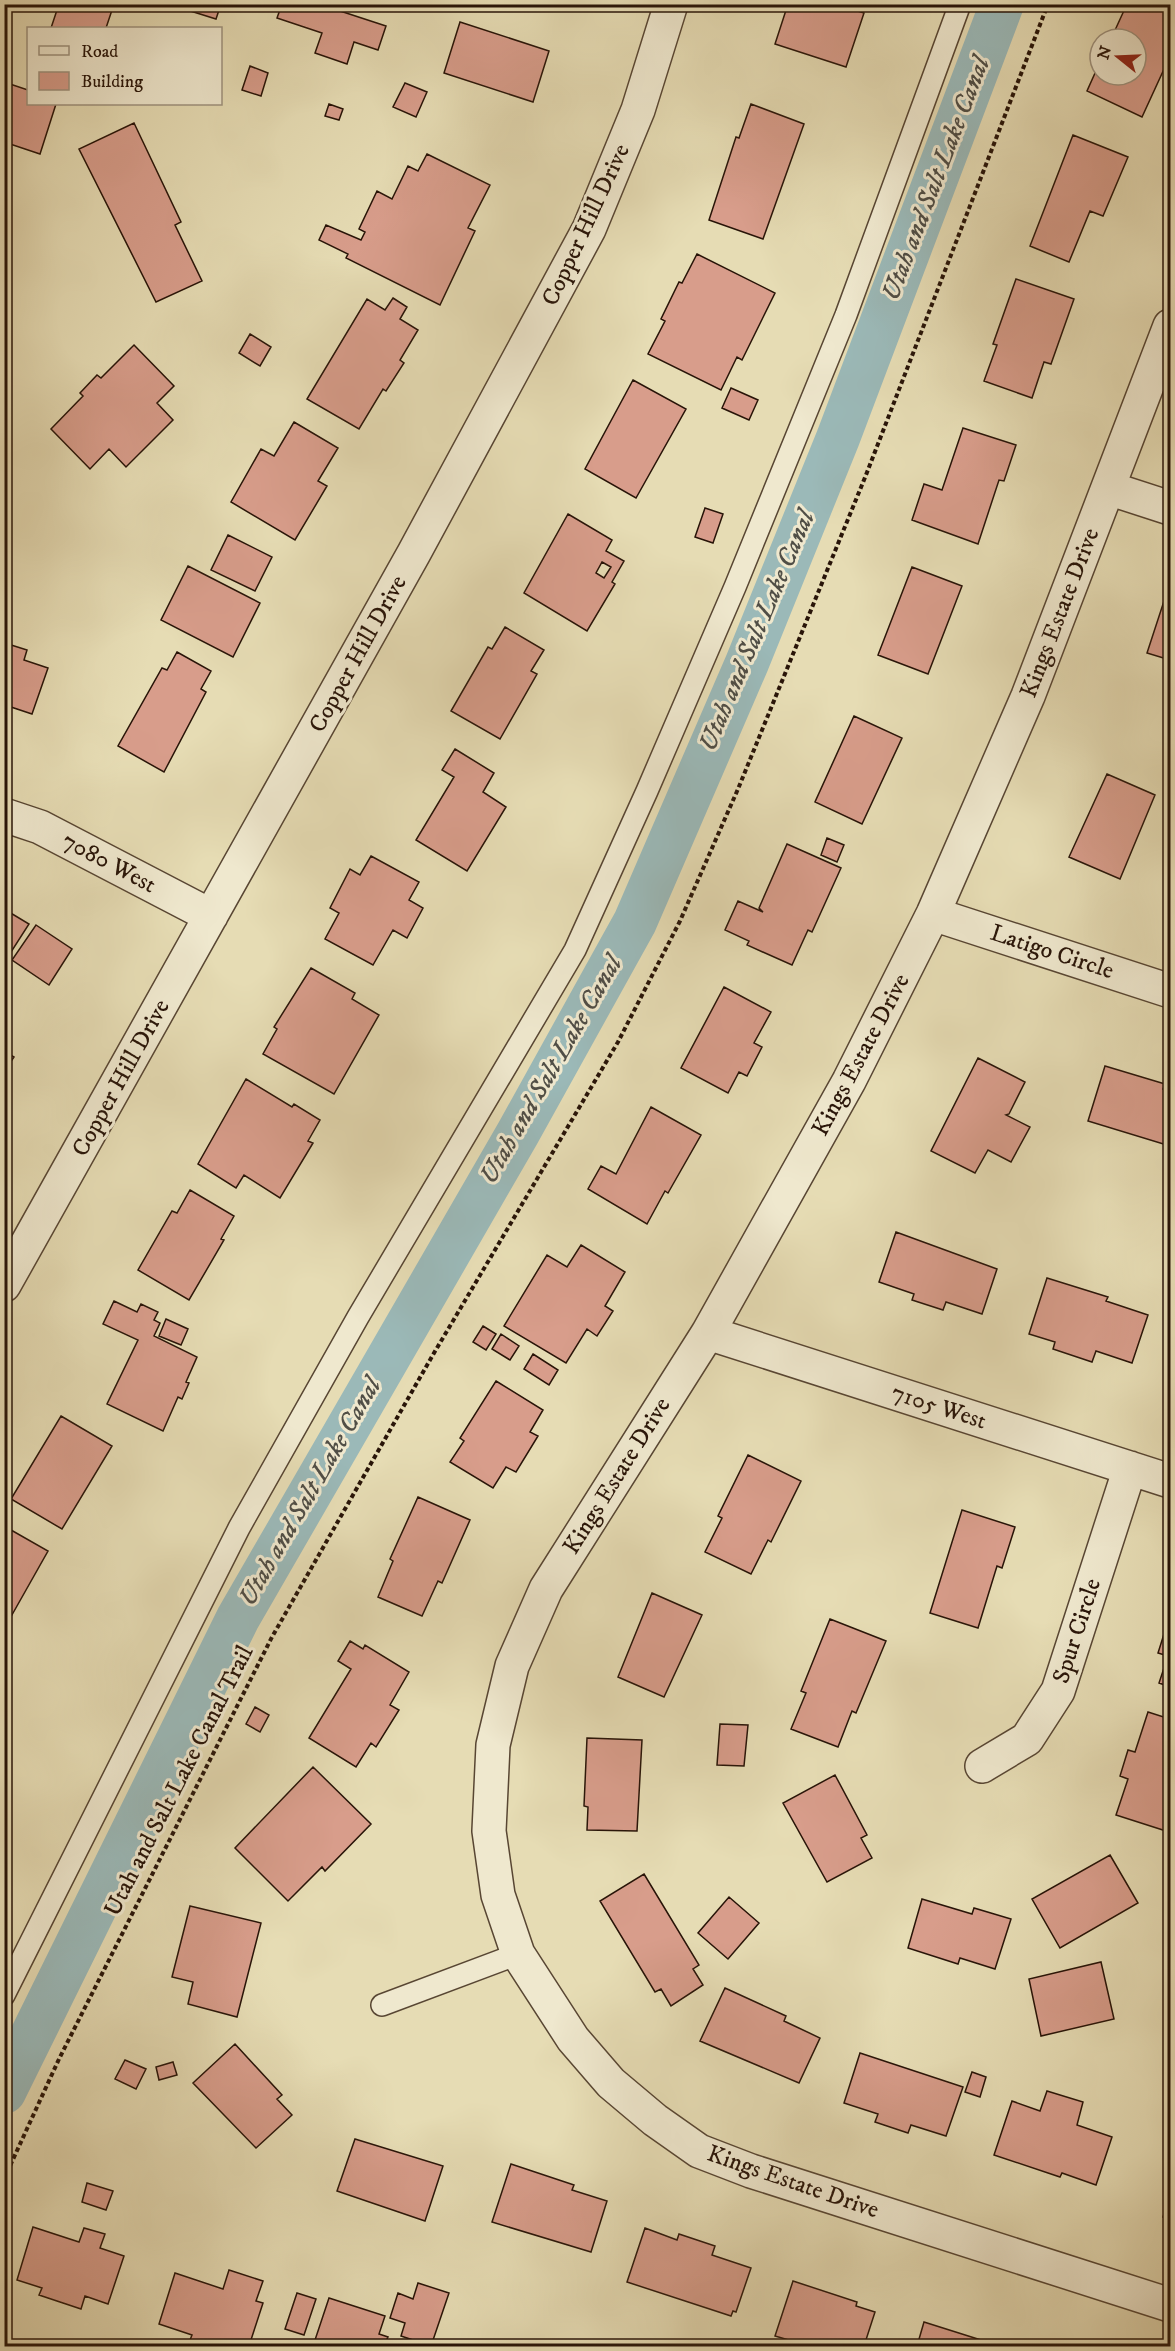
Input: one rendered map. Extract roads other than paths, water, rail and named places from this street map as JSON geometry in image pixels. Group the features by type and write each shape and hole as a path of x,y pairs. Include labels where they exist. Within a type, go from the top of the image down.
{"street":[{"name":"Copper Hill Drive","path":"4,1285 520,361 590,229 638,110 670,4"},
{"name":"Kings Estate Drive","path":"1170,326 1028,696 933,914 849,1081 708,1333 546,1589 512,1666 493,1745 489,1831 498,1895 519,1954 573,2039 611,2083 655,2120 699,2151 751,2171 1170,2305"},
{"path":"1108,488 1170,508"},
{"name":"7080 West","path":"4,815 40,827 212,916"},
{"name":"Latigo Circle","path":"933,914 1170,991"},
{"name":"7105 West","path":"708,1333 1170,1481"},
{"name":"Spur Circle","path":"982,1766 1027,1739 1058,1691 1130,1468"}],"lane":[{"path":"4,1995 239,1528 358,1317 575,950 647,791 739,576 846,315 960,4"},
{"path":"381,2005 519,1954"}],"waterway":[{"name":"Utah and Salt Lake Canal","path":"4,2092 238,1618 518,1133 635,922 747,663 838,438 1002,4"}]}
